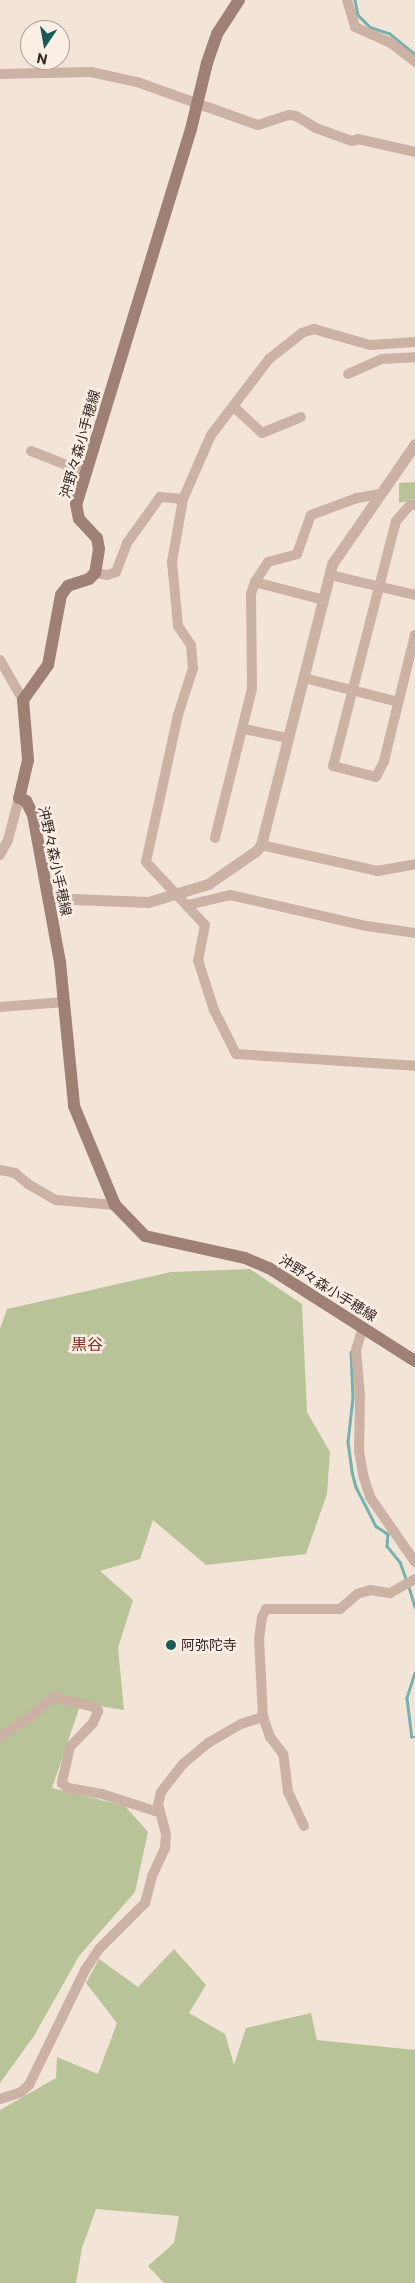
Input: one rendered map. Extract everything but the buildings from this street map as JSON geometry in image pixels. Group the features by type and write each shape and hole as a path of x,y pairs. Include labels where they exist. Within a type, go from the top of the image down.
{"main road":[{"name":"沖野々森小手穂線","path":"95,573 99,549 97,538 76,512 128,327 191,129 196,103 217,34 239,0"},
{"path":"23,700 50,660 61,595 68,586 89,579 95,573"},
{"name":"沖野々森小手穂線","path":"23,700 28,760 19,798 31,807 48,898 64,1002 74,1106 115,1204 145,1236 162,1243 245,1258 292,1281 415,1360"}],"street":[{"path":"347,0 356,27 391,43 415,62"},
{"path":"0,74 91,72 137,82 258,125 289,115 296,116 316,128 352,141 415,152"},
{"path":"415,342 370,346 314,329 302,333 269,359 211,435 182,499 172,562 178,626 191,645 193,668 178,715 146,862 174,894 188,905 206,928 198,960 214,1010 236,1054 415,1066"},
{"path":"348,374 382,359 415,357"},
{"path":"234,407 262,433 301,417"},
{"path":"48,898 136,904 208,884 245,861 260,845 332,564 415,444"},
{"path":"31,451 87,472"},
{"path":"215,838 244,729 252,688 251,594 256,582 268,562 297,554 311,515 380,494"},
{"path":"95,573 107,576 116,572 128,543 160,497 182,499"},
{"path":"414,640 384,761 376,778 333,766 396,522 410,505 415,505"},
{"path":"330,575 415,595"},
{"path":"256,582 324,600"},
{"path":"0,660 23,700"},
{"path":"304,678 398,702"},
{"path":"244,729 288,738"},
{"path":"0,855 8,840 19,798"},
{"path":"260,845 377,871 415,864"},
{"path":"188,905 230,895 367,926 415,933"},
{"path":"0,1007 64,1002"},
{"path":"0,1170 15,1173 28,1184 56,1200 115,1204"},
{"path":"363,1327 356,1350 360,1396 359,1451 364,1478 370,1497 415,1562"},
{"path":"304,1826 288,1792 284,1754 270,1736 263,1717 259,1639 266,1609 340,1609 357,1594 370,1590 390,1593 415,1579"},
{"path":"0,1736 33,1715 52,1698 94,1707 98,1711 93,1722 70,1748 62,1783 68,1788 102,1794 158,1812"},
{"path":"0,2098 22,2092 29,2085 85,1970 99,1949 145,1903 153,1874 165,1848 166,1834 158,1812 161,1792 183,1764 208,1743 241,1724 263,1717"}],"green space":[{"path":"415,482 415,499 399,503 399,483"},
{"path":"250,1269 302,1304 307,1412 330,1452 327,1494 306,1554 206,1565 153,1520 140,1559 100,1571 133,1600 118,1648 124,1710 81,1703 52,1788 125,1806 148,1832 135,1892 79,1956 34,2036 0,2083 0,1329 7,1309 171,1272"},
{"path":"174,1949 206,1985 189,2013 225,2034 234,2065 246,2028 311,2013 317,2040 415,2050 415,2283 164,2283 148,2266 174,2243 179,2216 96,2209 82,2248 76,2283 0,2283 0,2110 56,2078 57,2057 98,2074 117,2023 86,1983 99,1959 138,1987"}],"waterway":[{"path":"355,0 358,15 370,27 389,33 415,54"},
{"path":"351,1352 353,1398 348,1442 352,1472 356,1487 376,1526 388,1534 387,1546 400,1562 407,1581"},
{"path":"409,1587 415,1607"},
{"path":"415,1673 407,1698 412,1737 415,1737"}],"place":[{"name":"阿弥陀寺","path":"171,1645"}],"district":[{"name":"黒谷","path":"87,1344"}]}
